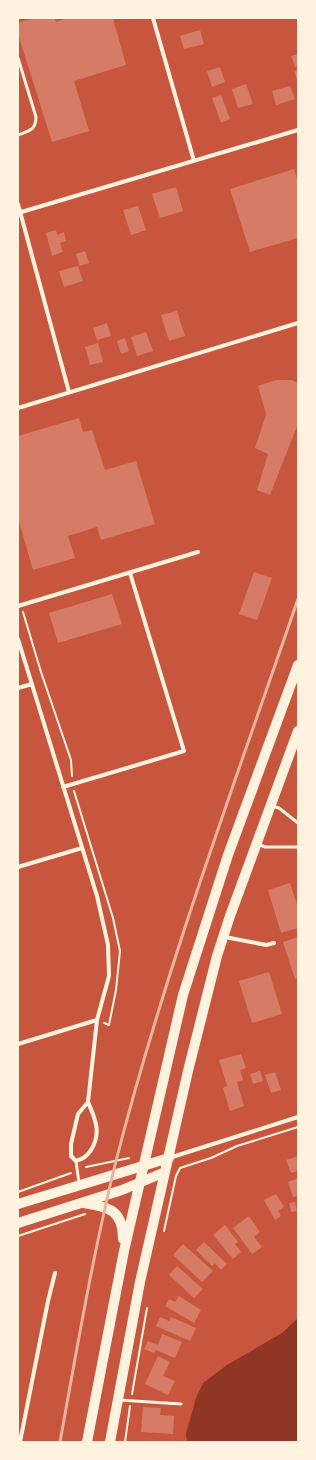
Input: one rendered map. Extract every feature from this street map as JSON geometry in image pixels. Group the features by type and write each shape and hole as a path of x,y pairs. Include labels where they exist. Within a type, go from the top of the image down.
{"main road":[{"path":"87,1442 124,1251 183,995 195,953 228,855 298,665"},
{"path":"110,1442 140,1282 188,1071 217,956 230,916 298,731"},
{"path":"18,1204 169,1158"},
{"path":"18,1223 140,1183 165,1172"},
{"path":"78,1204 105,1207 116,1213 122,1227 124,1251"}],"street":[{"path":"153,18 194,161"},
{"path":"19,212 298,130"},
{"path":"18,204 69,392"},
{"path":"18,408 298,323"},
{"path":"18,606 198,552"},
{"path":"63,788 184,751 130,573"},
{"path":"18,639 97,896 108,945 109,976 97,1020 88,1102 96,1120 98,1131 95,1144 85,1158 76,1160 71,1156 71,1144 78,1114 88,1102"},
{"path":"18,688 32,684"},
{"path":"18,868 82,848"},
{"path":"224,937 266,945 274,943"},
{"path":"18,1044 97,1020"},
{"path":"169,1158 298,1117"},
{"path":"20,1442 55,1273"}],"lane":[{"path":"18,58 36,117 36,124 32,130 18,135"},
{"path":"271,805 279,808 298,823"},
{"path":"256,844 265,847 298,847"},
{"path":"76,1160 79,1185"},
{"path":"118,1400 181,1404"}],"path":[{"path":"162,1238 176,1176 180,1168 211,1158 237,1146 298,1127"},
{"path":"18,1192 86,1167 129,1158"},
{"path":"82,1159 86,1167"},
{"path":"18,1236 88,1213"},
{"path":"125,1442 147,1308"}],"shaded area":[{"path":"298,1318 298,1442 187,1442 186,1434 196,1398 203,1383 227,1365 282,1333"}],"building":[{"path":"34,18 54,18 56,22 67,18 113,18 126,65 74,81 89,131 52,142 18,34 18,23"},
{"path":"200,30 204,44 184,49 180,36"},
{"path":"298,54 298,66 295,67 291,56"},
{"path":"220,67 225,82 212,87 207,71"},
{"path":"298,70 298,83 294,71"},
{"path":"246,84 253,104 238,108 232,89"},
{"path":"290,86 295,99 276,105 272,91"},
{"path":"221,95 230,119 221,123 212,98"},
{"path":"294,169 298,182 298,238 250,252 230,189"},
{"path":"176,187 183,211 160,218 152,194"},
{"path":"138,206 146,230 131,235 123,210"},
{"path":"56,230 57,235 64,232 66,241 60,243 63,252 52,256 46,233"},
{"path":"85,251 89,263 80,266 76,254"},
{"path":"78,266 83,281 64,287 59,271"},
{"path":"177,311 185,336 169,341 161,315"},
{"path":"107,323 111,336 97,340 93,328"},
{"path":"146,332 153,351 137,356 131,337"},
{"path":"125,338 129,351 121,354 117,341"},
{"path":"98,343 103,362 90,365 85,347"},
{"path":"276,380 291,380 298,383 298,424 270,495 257,490 268,454 255,448 266,414 258,386"},
{"path":"79,418 83,432 92,430 105,470 136,461 155,524 101,540 97,527 68,536 75,558 33,570 18,518 18,436"},
{"path":"254,572 272,578 257,620 239,614"},
{"path":"112,594 122,624 58,643 49,613"},
{"path":"290,883 298,908 298,928 281,933 268,890"},
{"path":"298,937 298,978 295,979 283,942"},
{"path":"269,972 282,1014 252,1023 239,981"},
{"path":"241,1054 246,1068 240,1070 243,1080 237,1082 244,1106 230,1111 223,1088 227,1086 219,1060"},
{"path":"260,1071 263,1081 253,1084 250,1074"},
{"path":"275,1072 281,1090 271,1093 265,1075"},
{"path":"298,1156 298,1171 291,1173 286,1160"},
{"path":"298,1178 298,1196 293,1197 288,1182"},
{"path":"276,1194 284,1207 278,1211 281,1216 275,1220 264,1200"},
{"path":"295,1202 297,1211 291,1212 289,1203"},
{"path":"249,1216 260,1232 254,1237 262,1247 252,1254 233,1228"},
{"path":"225,1225 238,1242 235,1244 241,1252 233,1259 213,1235"},
{"path":"204,1242 227,1264 221,1270 215,1263 212,1266 196,1250"},
{"path":"183,1244 213,1271 202,1282 173,1255"},
{"path":"177,1266 203,1289 194,1298 169,1275"},
{"path":"179,1296 201,1310 194,1323 165,1306 169,1299 175,1302"},
{"path":"160,1317 169,1321 171,1317 196,1328 190,1341 156,1326"},
{"path":"162,1334 182,1342 175,1358 156,1350 154,1353 144,1349 148,1341 158,1345"},
{"path":"158,1356 170,1362 163,1376 175,1381 168,1395 145,1384"},
{"path":"143,1407 161,1408 160,1415 174,1416 173,1434 141,1432"}],"railway":[{"path":"60,1442 100,1231 116,1161 135,1090 201,878 298,599"}]}
